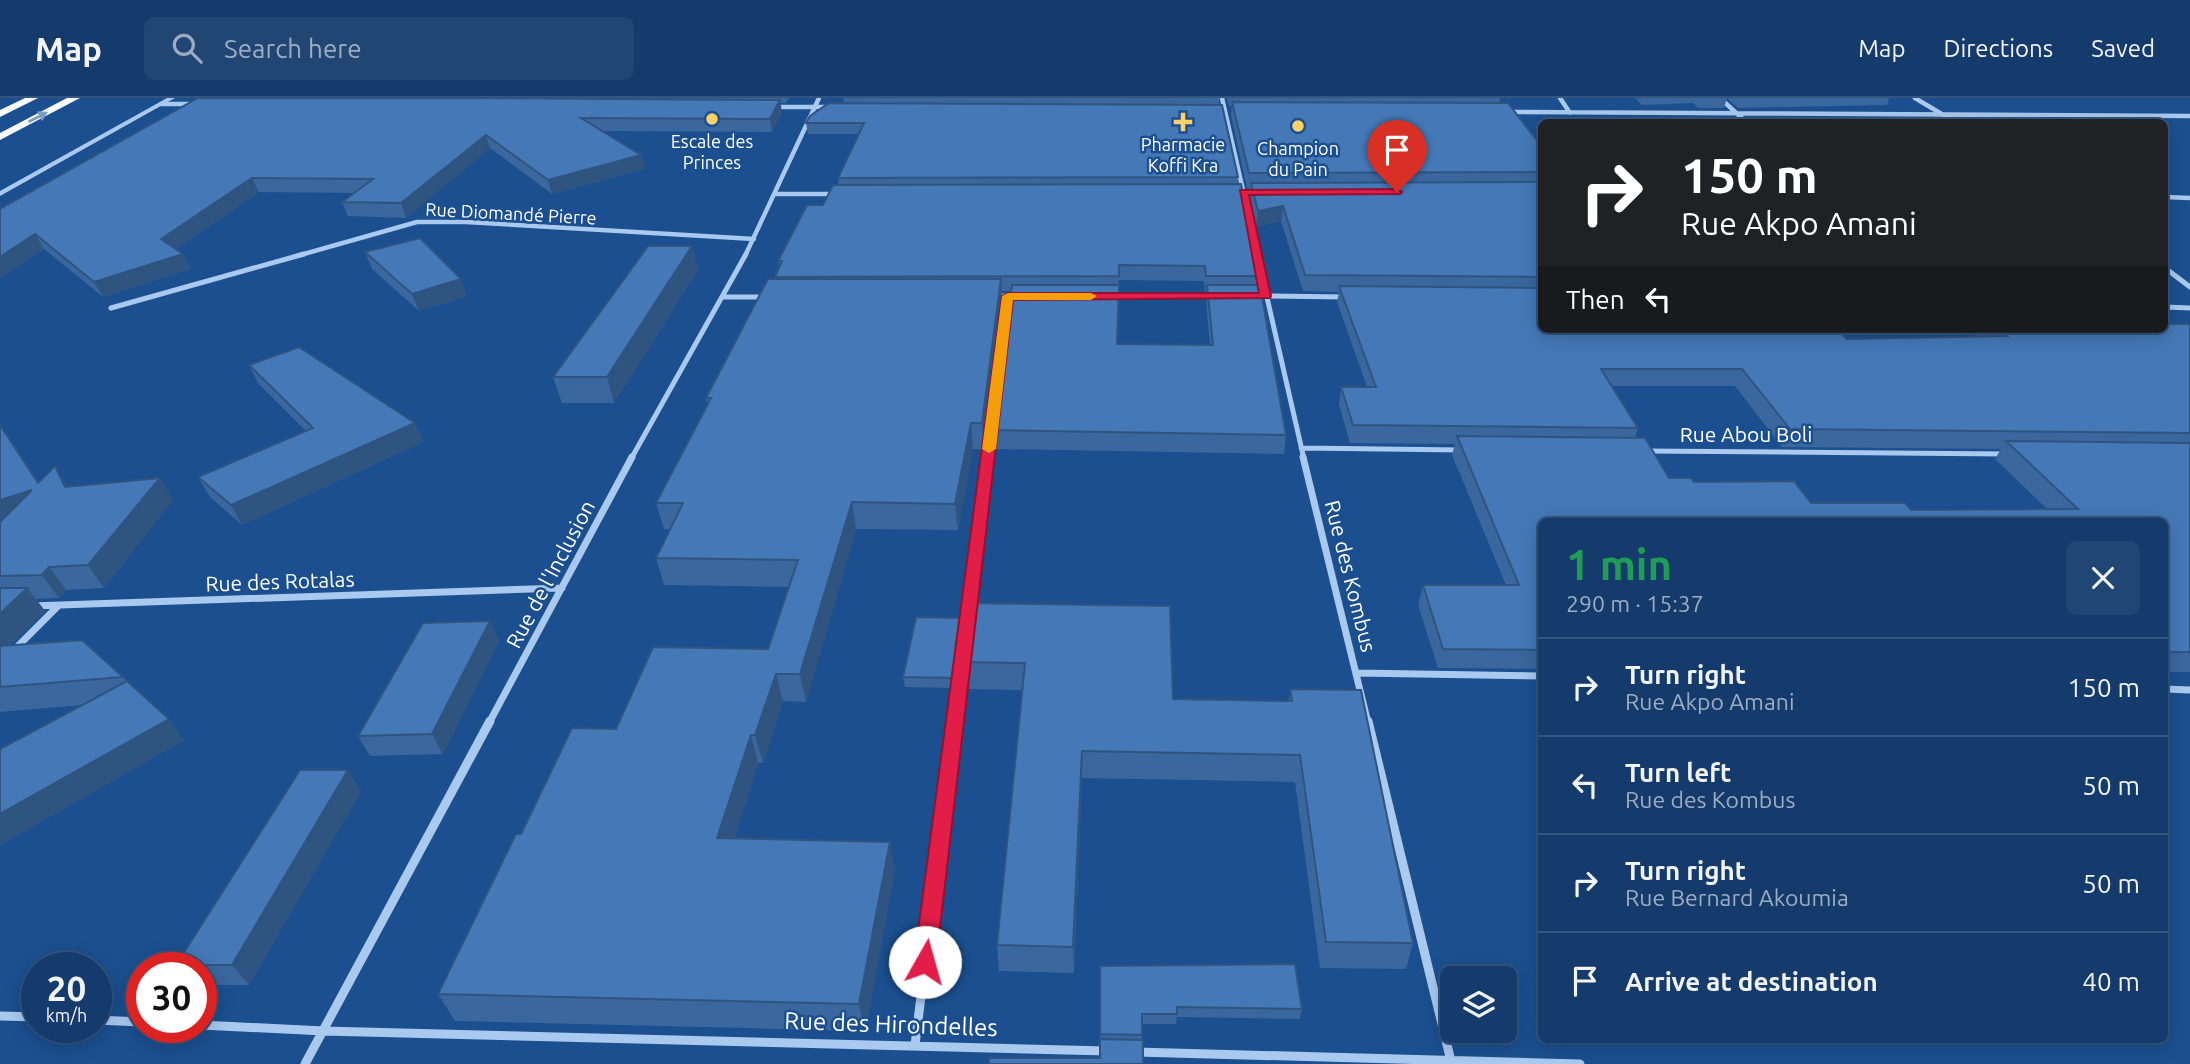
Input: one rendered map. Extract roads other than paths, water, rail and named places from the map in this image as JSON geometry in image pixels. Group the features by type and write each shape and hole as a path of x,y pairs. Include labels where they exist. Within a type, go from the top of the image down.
{"highway":[{"path":"0,114 33,98"},
{"path":"0,137 75,98"}],"street":[{"path":"0,194 172,98"},
{"name":"Rue de l'Inclusion","path":"306,1064 562,588 754,239 819,98"},
{"name":"Rue des Kombus","path":"1222,98 1301,448 1451,1062"},
{"path":"1560,98 1570,113"},
{"path":"1720,98 1743,119"},
{"path":"1915,98 1950,119"},
{"path":"161,104 202,104"},
{"path":"763,107 842,107"},
{"path":"1224,110 1238,110"},
{"path":"1501,112 2190,116"},
{"path":"1230,192 1257,192"},
{"path":"775,194 845,194"},
{"path":"2168,197 2190,198"},
{"name":"Rue Diomandé Pierre","path":"111,308 417,222 466,222 754,239"},
{"path":"2168,270 2190,287"},
{"path":"981,296 1021,296"},
{"path":"915,1045 1008,296"},
{"path":"1103,296 1225,296"},
{"path":"1252,296 1349,297"},
{"path":"722,298 776,297"},
{"path":"2168,307 2190,308"},
{"path":"1301,448 1467,450"},
{"name":"Rue Abou Boli","path":"1632,451 2015,455"},
{"name":"Rue des Rotalas","path":"23,606 562,588"},
{"path":"10,654 58,605"},
{"path":"1357,673 1538,676"},
{"path":"2168,689 2190,690"},
{"path":"0,1016 21,1017"},
{"name":"Rue des Hirondelles","path":"217,1026 324,1031 1580,1064"}],"place":[{"name":"Escale des Princes","path":"712,119"},
{"name":"Pharmacie Koffi Kra","path":"1183,122"},
{"name":"Champion du Pain","path":"1298,126"}]}
